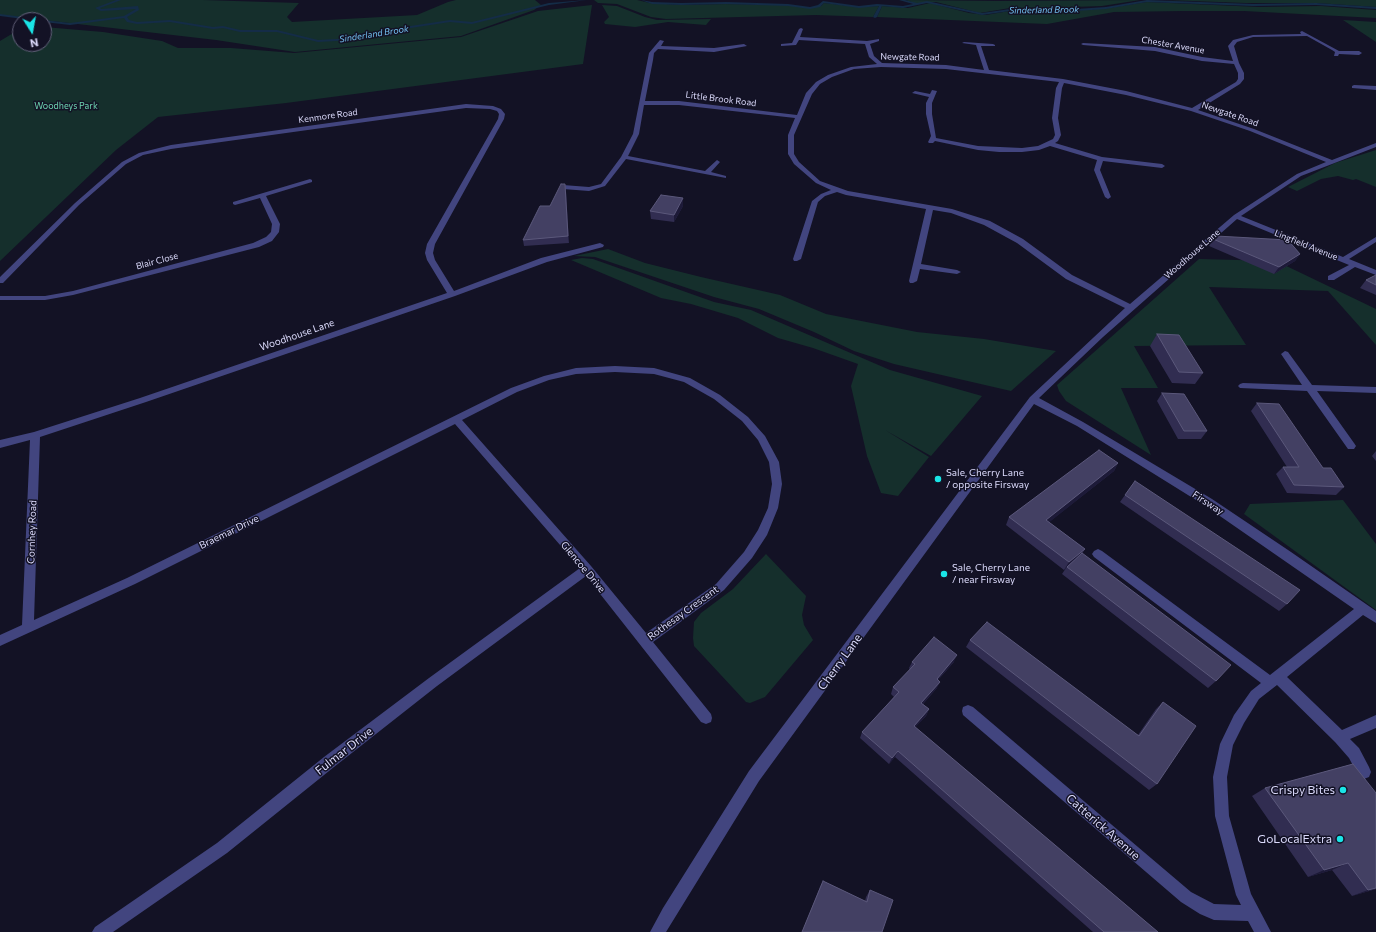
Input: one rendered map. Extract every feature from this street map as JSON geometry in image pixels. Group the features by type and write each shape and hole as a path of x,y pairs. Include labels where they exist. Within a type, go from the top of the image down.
{"street":[{"path":"783,45 794,44 801,28"},
{"path":"1299,29 1330,46 1337,54 1359,53"},
{"path":"1193,110 1238,83 1241,79 1241,73 1236,63 1231,46 1232,43 1240,38 1253,36 1308,35"},
{"path":"797,38 850,40 867,43 877,40"},
{"path":"563,187 596,188 603,185 624,157 636,134 652,53 662,41"},
{"path":"867,43 872,57 881,64"},
{"path":"964,43 993,45"},
{"name":"Chester Avenue","path":"1082,43 1155,49 1202,59 1236,63"},
{"path":"978,45 988,71"},
{"path":"658,47 727,49 744,46"},
{"path":"727,49 733,53"},
{"name":"Newgate Road","path":"1131,308 1069,277 1006,232 986,223 952,211 869,198 836,190 818,182 796,163 790,146 791,135 809,93 818,83 841,72 881,64 946,67 988,71 1063,81 1126,93 1193,110 1252,130 1331,162"},
{"path":"915,93 933,93 929,103 929,114 933,140 978,148 1022,150 1039,148 1056,140 1058,135 1055,118 1059,88 1063,81"},
{"path":"1354,88 1376,88"},
{"name":"Little Brook Road","path":"642,103 679,103 798,117"},
{"name":"Kenmore Road","path":"0,281 77,204 124,163 141,154 171,147 466,106 491,108 499,110 502,114 501,119 431,244 429,253 431,260 452,294"},
{"path":"1050,144 1101,159 1162,168 1162,158"},
{"name":"Woodhouse Lane","path":"1033,400 1100,335 1236,216 1299,175 1376,145"},
{"path":"624,157 724,177"},
{"path":"1101,159 1097,170 1108,198"},
{"path":"706,173 716,162"},
{"path":"235,203 310,182"},
{"path":"797,259 815,201 836,190"},
{"name":"Blair Close","path":"0,298 45,298 73,293 256,245 269,238 276,232 276,224 262,195"},
{"path":"914,281 930,208"},
{"name":"Lingfield Avenue","path":"1236,216 1376,273"},
{"path":"1343,260 1376,239"},
{"name":"Woodhouse Lane","path":"0,444 35,435 143,400 452,294 544,260 600,245"},
{"path":"1331,278 1355,264"},
{"path":"917,266 957,272"},
{"path":"1285,354 1351,446"},
{"name":"Rothesay Crescent","path":"456,419 514,390 547,378 576,371 615,369 654,371 687,380 717,397 745,419 762,438 774,462 778,484 773,508 763,532 748,555 720,587 644,641"},
{"path":"1243,386 1376,390"},
{"name":"Firsway","path":"1033,400 1080,424 1208,502 1287,555 1376,618"},
{"name":"Cherry Lane","path":"658,932 668,913 754,776 1033,400"},
{"name":"Glencoe Drive","path":"456,419 586,569 706,718"},
{"name":"Braemar Drive","path":"0,641 131,581 456,419"},
{"name":"Cornhey Road","path":"28,629 35,435"},
{"path":"1098,554 1274,680 1340,737 1354,753 1364,772"},
{"name":"Fulmar Drive","path":"100,932 222,848 427,686 586,569"},
{"path":"1262,932 1252,913 1239,880 1222,816 1220,777 1227,744 1239,719 1256,695 1363,608"},
{"name":"Catterick Avenue","path":"968,711 1186,898 1205,909 1214,912 1252,913"},
{"path":"1340,737 1376,721"}],"green space":[{"path":"0,0 203,0 299,3 287,17 292,22 417,15 456,0 535,0 541,5 534,10 461,36 295,52 216,40 52,21 52,12 12,12 12,16 0,15"},
{"path":"594,0 637,0 650,3 681,5 787,5 809,8 821,6 824,3 860,7 879,6 873,17 816,15 666,19 651,17 617,4 598,3"},
{"path":"906,0 1140,0 1102,6 1073,7 1050,10 1010,8 980,13 936,2 924,2 917,4"},
{"path":"1165,0 1376,0 1376,7 1316,3 1245,3"},
{"path":"1147,2 1259,7 1321,6 1376,10 1376,18 1244,11 1114,12 1047,24 877,17 882,6 908,8 930,3 969,13 986,15 1015,10 1047,13 1108,8"},
{"name":"Woodheys Park","path":"592,5 583,64 286,103 158,117 116,150 0,261 0,41 12,34 12,52 52,52 52,28 103,32 162,41 178,48 231,48 294,53 461,37 538,11"},
{"path":"602,5 617,6 657,20 711,19 706,25 668,22 635,27 605,24 604,22 609,17"},
{"path":"1343,20 1376,22 1376,42"},
{"path":"1376,150 1376,187 1356,179 1353,180 1338,176 1321,179 1297,191 1288,187 1335,163"},
{"path":"608,249 645,263 780,295 826,314 917,332 984,339 1056,351 1011,391 894,364 854,351 814,332 759,309 714,297 595,257 574,256"},
{"path":"582,258 593,259 714,302 751,310 890,370 982,396 931,456 885,430 929,457 898,496 881,493 867,456 851,386 858,364 813,348 778,338 738,318 691,304 661,298 571,260"},
{"path":"1199,259 1276,261 1376,309 1376,345 1328,291 1209,287 1246,345 1134,346 1158,388 1121,388 1151,455 1066,401 1057,385"},
{"path":"1343,500 1376,544 1376,610 1244,514 1250,504"},
{"path":"766,554 806,596 802,615 804,625 813,640 765,697 750,703 746,702 694,646 694,622 701,613 733,589"}],"building":[{"path":"561,184 565,184 568,236 523,240 540,206 550,206"},
{"path":"661,195 683,198 674,215 650,211"},
{"path":"1216,236 1288,240 1300,254 1279,267 1213,239"},
{"path":"1376,275 1376,285 1366,280"},
{"path":"1157,334 1179,335 1203,373 1179,372"},
{"path":"1162,393 1184,394 1207,431 1184,431"},
{"path":"1257,403 1279,404 1323,468 1331,468 1344,487 1294,485 1283,467 1299,467"},
{"path":"1099,450 1118,463 1046,520 1085,549 1069,562 1009,517"},
{"path":"1135,481 1300,590 1287,604 1125,495"},
{"path":"1082,553 1231,665 1216,681 1067,567"},
{"path":"987,622 1139,736 1163,702 1196,726 1157,784 970,640"},
{"path":"934,637 957,655 937,679 940,682 921,703 929,709 914,726 1158,932 1104,932 898,751 892,758 862,732 899,692 893,687 915,664 912,662"},
{"path":"1353,764 1376,793 1376,888 1368,890 1348,863 1324,870 1265,788"},
{"path":"823,881 867,902 870,890 893,900 882,932 802,932"}],"waterway":[{"path":"119,0 97,8 101,10 137,7 138,9 125,17"},
{"name":"Sinderland Brook","path":"125,17 128,21 137,23 170,21 213,28 223,27 240,31 277,31 318,41 354,39 404,28 450,21 472,23 549,4 585,0"},
{"name":"Sinderland Brook","path":"643,0 652,3 726,3 788,5 810,8 819,6 823,2 859,7 881,5"},
{"name":"Sinderland Brook","path":"901,0 916,4"},
{"name":"Sinderland Brook","path":"881,5 903,7 927,2 982,14 1017,9 1046,12 1106,8 1147,1 1253,5 1316,4 1376,8"},
{"path":"875,17 881,5"},
{"name":"Sinderland Brook","path":"0,15 12,17"},
{"name":"Sinderland Brook","path":"52,22 70,24 125,17"}],"place":[{"name":"Sale, Cherry Lane / opposite Firsway","path":"938,479"},
{"name":"Sale, Cherry Lane / near Firsway","path":"944,574"},
{"name":"Crispy Bites","path":"1343,790"},
{"name":"GoLocalExtra","path":"1340,839"}]}
